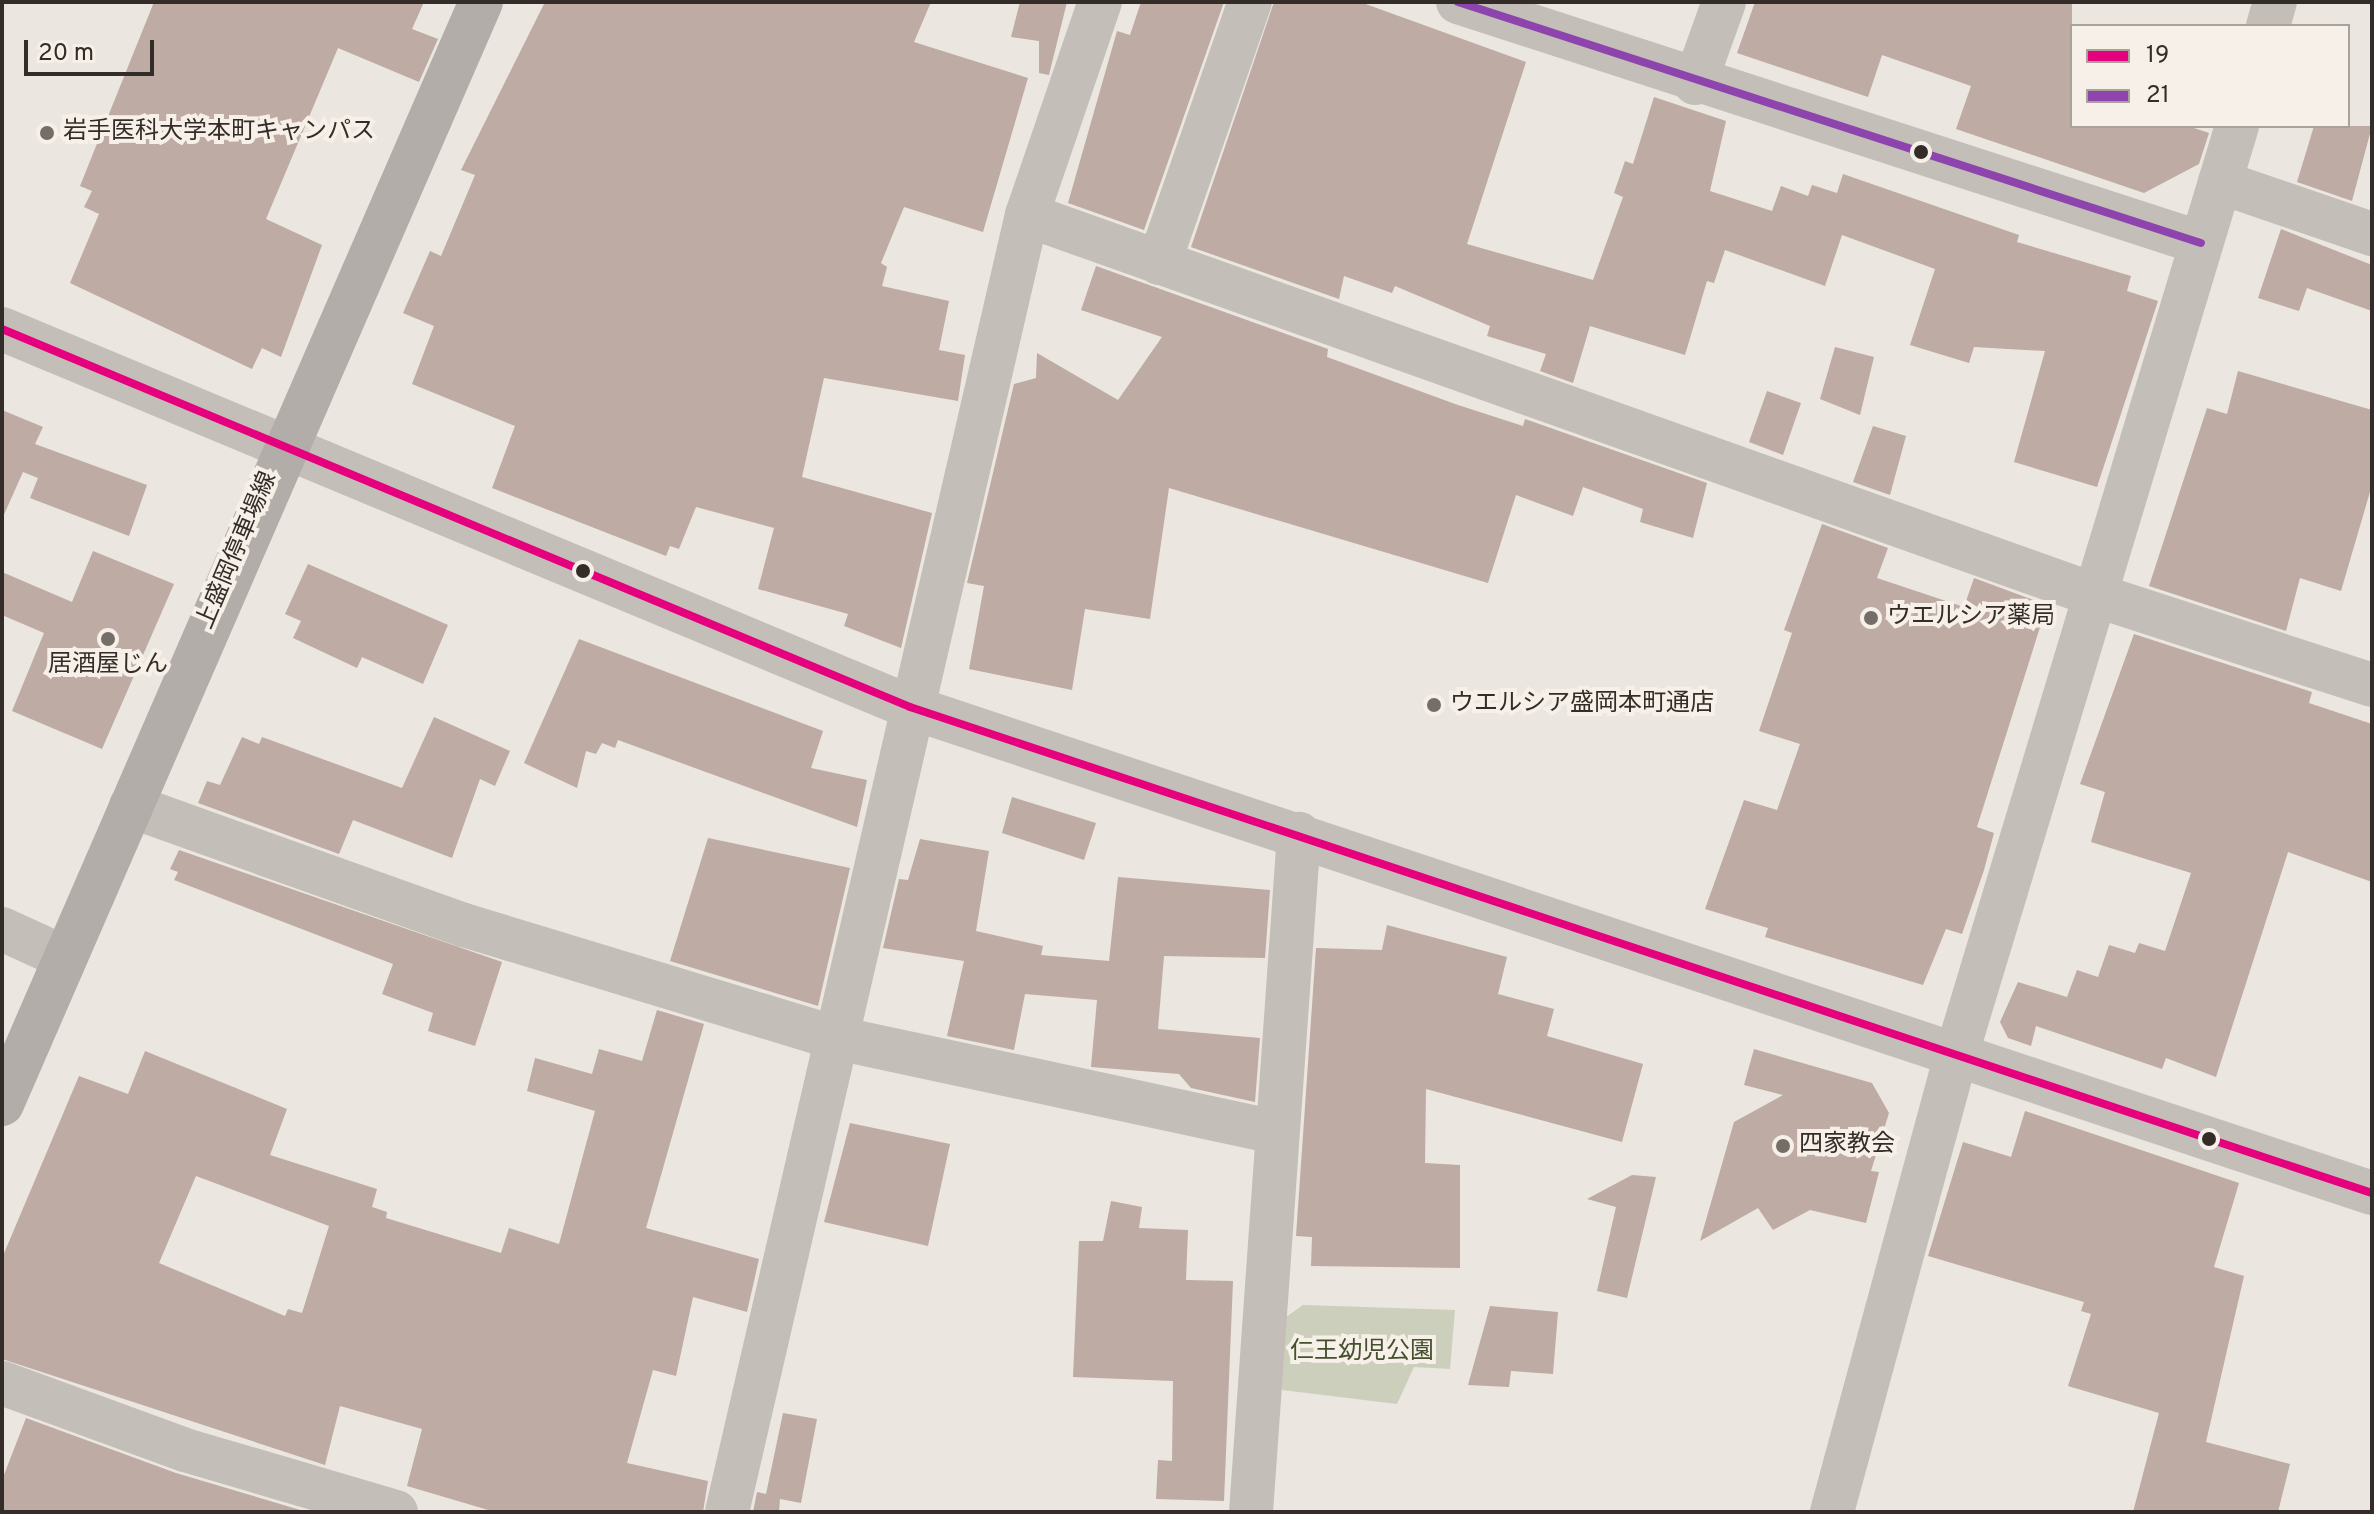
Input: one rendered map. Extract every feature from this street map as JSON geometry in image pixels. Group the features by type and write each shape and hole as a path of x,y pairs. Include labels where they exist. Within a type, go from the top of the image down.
{"main road":[{"name":"上盛岡停車場線","path":"2,1104 280,450 481,2"}],"street":[{"path":"727,1512 910,707 1027,215 1100,2"},
{"path":"1159,263 1250,2"},
{"path":"1695,83 1724,2"},
{"path":"2269,24 2275,2"},
{"path":"1485,6 1695,83 2201,243"},
{"path":"1832,1512 1956,1056 2236,128"},
{"path":"2220,182 2372,234"},
{"path":"1027,215 2095,595 2372,685"},
{"path":"2,329 280,450 910,707 2372,1193"},
{"path":"131,806 464,925 837,1038 1275,1132"},
{"path":"1251,1512 1275,1132 1299,834"},
{"path":"2,929 65,958"},
{"path":"2,1383 339,1504 396,1512"}],"green space":[{"name":"仁王幼児公園","path":"1303,1305 1455,1310 1450,1369 1414,1367 1397,1404 1282,1390 1282,1320"}],"building":[{"path":"154,2 424,2 412,29 438,39 419,82 338,48 266,219 322,245 281,357 262,348 252,369 70,283 99,214 84,207 92,191 80,186"},
{"path":"545,2 931,2 914,42 1028,78 983,232 904,207 881,263 887,267 882,286 949,301 939,350 965,355 958,401 824,378 802,477 932,513 901,648 844,626 848,614 758,589 774,528 696,507 679,549 670,546 666,556 492,488 515,426 412,384 434,326 403,313 430,251 441,256 475,175 461,170"},
{"path":"1020,2 1067,2 1049,75 1039,73 1039,41 1011,37"},
{"path":"1141,2 1224,2 1144,230 1068,203 1117,31 1130,35"},
{"path":"1274,2 1360,2 1526,62 1467,244 1593,280 1623,197 1614,193 1625,161 1633,164 1654,97 1726,121 1710,191 1772,211 1781,186 1808,196 1812,185 1837,193 1843,174 2019,235 2017,242 2131,276 2127,291 2158,301 2097,487 2014,462 2045,351 1974,347 1969,363 1910,345 1935,269 1842,235 1825,286 1725,250 1714,283 1707,281 1685,355 1590,326 1573,383 1540,371 1546,354 1487,336 1490,326 1395,286 1392,293 1344,276 1339,299 1191,247"},
{"path":"1755,2 2072,2 2070,128 2194,128 2209,133 2199,164 2144,193 1956,129 1971,86 1882,55 1868,97 1737,53"},
{"path":"2372,126 2352,201 2297,182 2313,128"},
{"path":"2281,229 2372,265 2372,311 2307,288 2299,311 2258,298"},
{"path":"1096,266 1328,349 1327,357 1455,404 1523,426 1525,419 1707,483 1693,538 1640,522 1643,509 1583,487 1573,516 1516,495 1488,583 1169,488 1150,619 1085,609 1072,690 969,669 984,586 967,583 1014,384 1036,378 1037,353 1118,400 1162,337 1081,310"},
{"path":"1835,347 1874,357 1860,415 1820,399"},
{"path":"2238,371 2372,410 2372,485 2341,591 2300,578 2286,631 2149,586 2207,408 2227,414"},
{"path":"1767,391 1801,403 1783,455 1749,442"},
{"path":"2,410 43,427 35,444 147,485 129,536 30,498 38,478 23,472 2,519"},
{"path":"1873,426 1906,436 1890,495 1853,482"},
{"path":"1822,524 1888,548 1877,578 1964,607 1974,578 2047,605 1977,827 1994,833 1984,870 1962,934 1946,929 1923,985 1765,937 1768,928 1705,909 1744,800 1777,810 1800,744 1759,731 1792,633 1784,630"},
{"path":"93,551 174,584 102,749 12,711 44,633 2,615 2,572 72,602"},
{"path":"308,564 448,625 423,684 362,657 357,668 293,638 301,621 285,614"},
{"path":"2134,634 2312,692 2309,703 2372,724 2372,882 2288,852 2216,1077 2166,1058 2162,1069 2036,1026 2031,1046 2008,1038 2000,1022 2018,982 2067,997 2077,970 2098,977 2109,945 2135,953 2139,943 2165,951 2191,873 2091,842 2105,792 2080,784"},
{"path":"579,639 823,731 811,768 867,780 857,827 618,740 615,748 602,743 596,754 586,751 577,788 524,763"},
{"path":"434,717 510,751 495,786 480,779 452,858 353,820 339,854 198,803 207,781 220,785 242,737 259,744 262,737 402,788"},
{"path":"1012,797 1096,823 1084,860 1002,833"},
{"path":"708,838 850,868 818,1006 670,961"},
{"path":"920,839 989,851 976,931 1043,946 1041,955 1109,961 1118,877 1270,890 1265,958 1164,956 1158,1029 1260,1038 1255,1102 1191,1088 1179,1074 1091,1067 1097,1000 1025,994 1014,1050 947,1036 964,961 883,948 899,879 908,880"},
{"path":"179,850 502,962 475,1046 428,1031 433,1013 382,994 393,964 174,880 178,872 170,869"},
{"path":"1387,925 1507,957 1498,994 1554,1009 1547,1036 1643,1064 1622,1142 1426,1089 1425,1163 1460,1165 1460,1268 1311,1266 1312,1237 1296,1236 1316,948 1382,950"},
{"path":"657,1010 704,1024 646,1228 759,1259 747,1312 693,1297 676,1376 653,1370 627,1463 708,1481 703,1512 495,1512 407,1486 422,1429 340,1406 325,1465 2,1359 2,1258 79,1076 128,1094 145,1051 287,1109 270,1155 377,1189 372,1207 387,1212 386,1218 501,1253 509,1228 559,1244 595,1111 527,1091 535,1058 592,1074 599,1049 642,1061","holes":["196,1176 329,1226 302,1313 288,1309 285,1316 159,1263"]},
{"name":"四家教会","path":"1754,1049 1872,1083 1889,1113 1871,1171 1879,1172 1866,1223 1810,1210 1773,1230 1758,1208 1700,1241 1734,1122 1783,1095 1744,1085"},
{"path":"2025,1111 2239,1183 2214,1267 2244,1276 2206,1442 2290,1464 2278,1512 2133,1512 2159,1413 2068,1386 2091,1314 2081,1311 2084,1302 1928,1256 1963,1142 2011,1157"},
{"path":"850,1123 950,1144 928,1246 824,1222"},
{"path":"1632,1175 1656,1177 1627,1298 1597,1291 1616,1207 1587,1199"},
{"path":"1111,1201 1142,1207 1139,1228 1188,1230 1186,1280 1233,1281 1224,1501 1156,1499 1158,1460 1172,1461 1173,1381 1073,1377 1079,1241 1103,1241"},
{"path":"1490,1306 1558,1312 1553,1374 1511,1371 1509,1387 1468,1385"},
{"path":"783,1413 817,1419 801,1503 780,1499 779,1512 753,1512 757,1492 766,1494"},
{"path":"26,1418 176,1473 307,1512 2,1512 2,1480"}],"transit line":[{"name":"21","path":"1458,2 2201,243"},
{"name":"19","path":"2,329 910,707 2372,1193"}],"place":[{"name":"岩手医科大学本町キャンパス","path":"47,133"},
{"name":"ウエルシア薬局","path":"1871,618"},
{"name":"居酒屋じん","path":"108,639"},
{"name":"ウエルシア盛岡本町通店","path":"1434,705"},
{"name":"四家教会","path":"1783,1146"}]}
